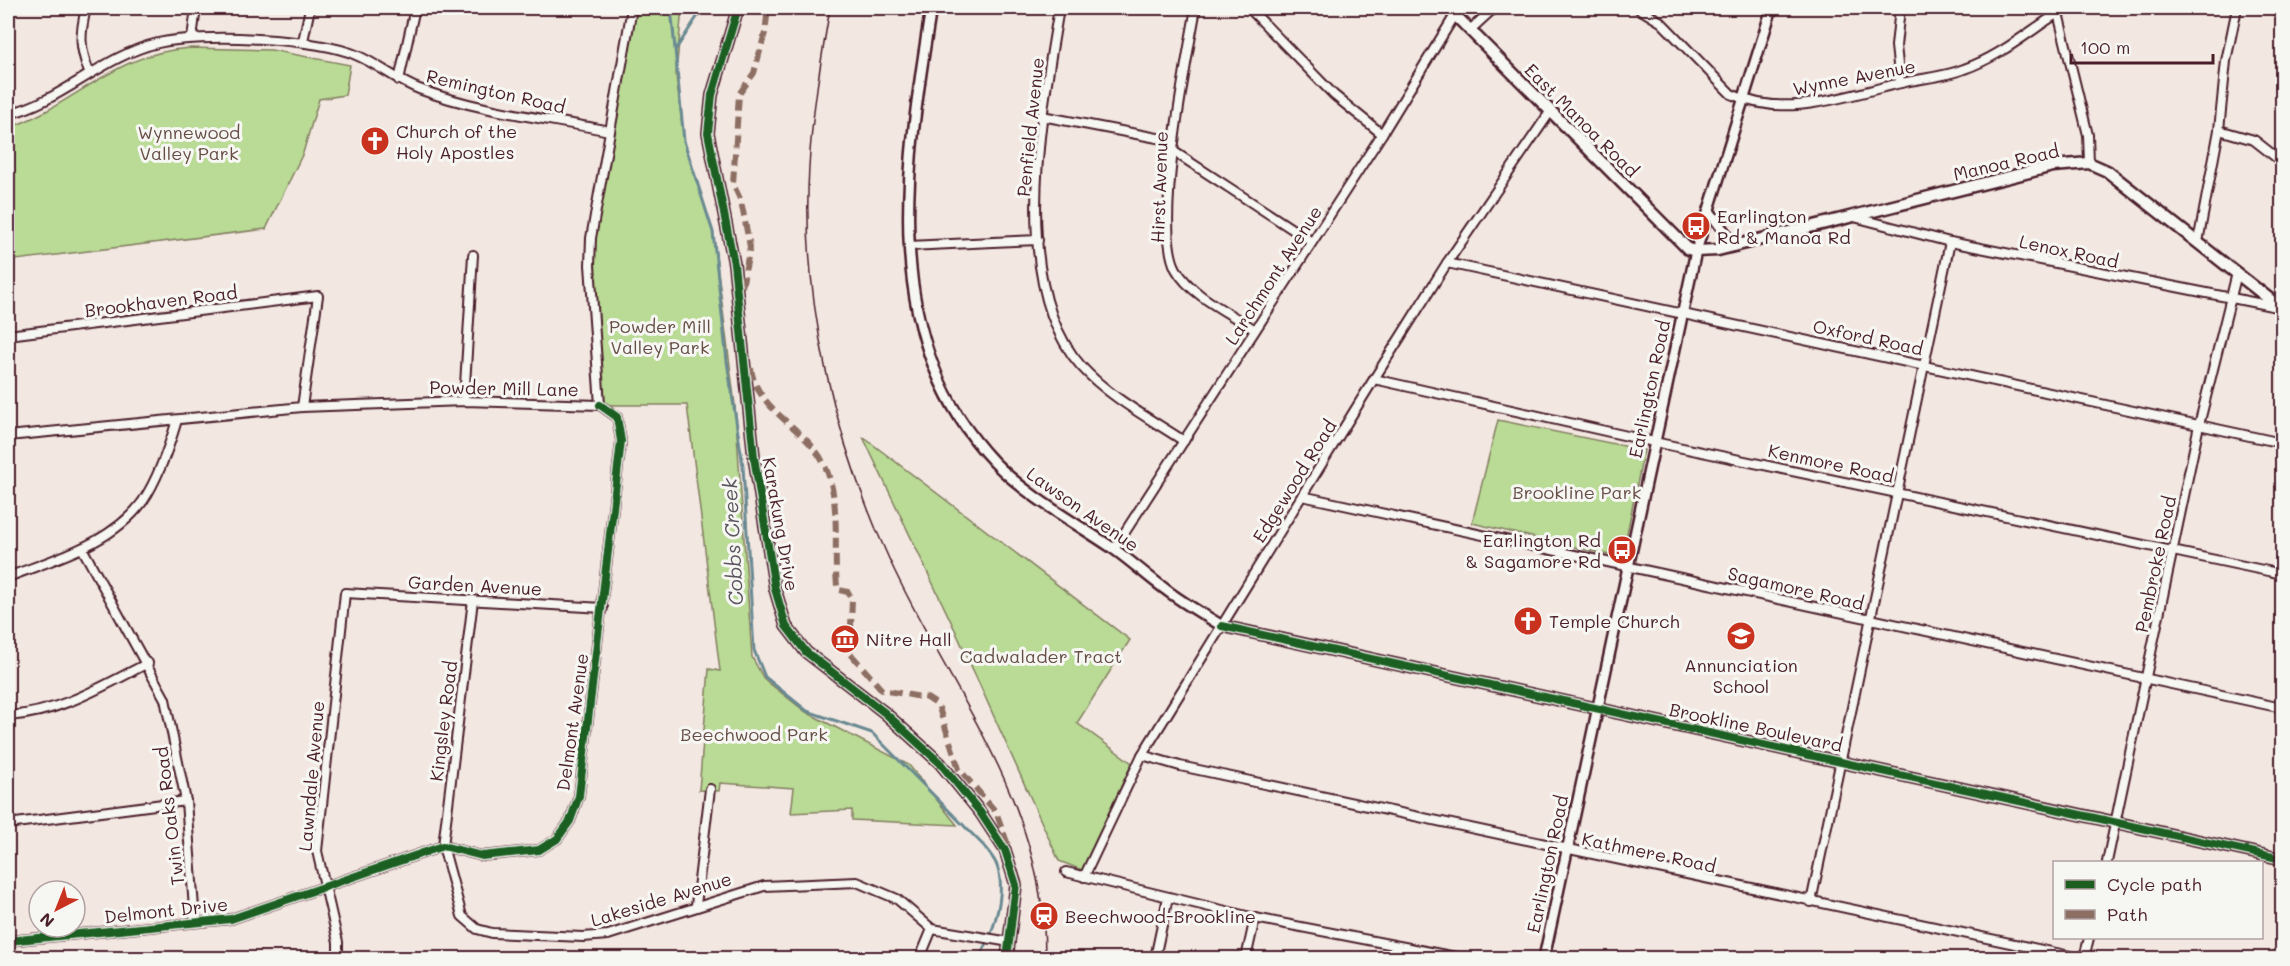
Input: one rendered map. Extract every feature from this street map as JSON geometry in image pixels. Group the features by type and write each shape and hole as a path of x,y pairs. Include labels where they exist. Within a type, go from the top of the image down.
{"main road":[{"name":"East Manoa Road","path":"1451,11 1680,243 1696,251"},
{"name":"Manoa Road","path":"1696,251 1735,246 2053,166 2089,163"},
{"path":"2089,163 2107,171 2281,308"}],"street":[{"path":"86,8 80,36 82,55 89,72"},
{"path":"192,38 196,8"},
{"path":"303,41 310,8"},
{"path":"399,80 415,8"},
{"name":"Powder Mill Lane","path":"8,436 302,407 464,401 600,405 590,265 591,238 632,8"},
{"name":"Karakung Drive","path":"738,8 712,95 708,133 731,244 754,457 775,589 786,627 806,652 885,713 940,764 980,812 1005,850 1016,885 1005,941 1008,958"},
{"name":"Lawson Avenue","path":"931,8 916,102 908,174 909,246 917,313 928,351 953,404 973,435 993,460 1023,489 1114,549 1167,591 1222,626"},
{"name":"Penfield Avenue","path":"1059,8 1042,116 1037,181 1038,240 1045,292 1053,319 1079,364 1125,403 1184,441"},
{"name":"Hirst Avenue","path":"1196,8 1173,141 1169,221 1175,267 1185,282 1255,330"},
{"path":"1249,8 1334,95 1382,134"},
{"path":"1470,30 1494,8"},
{"name":"Wynne Avenue","path":"1638,8 1661,22 1731,94 1744,100 1792,106 1834,100 1963,70 2004,51 2059,10"},
{"name":"Earlington Road","path":"1544,958 1696,251 1772,8"},
{"path":"1900,8 1896,46 1900,83"},
{"path":"2198,242 2219,129 2226,62 2237,8"},
{"path":"2273,8 2283,15"},
{"path":"2059,10 2088,135 2089,163"},
{"name":"Larchmont Avenue","path":"1114,549 1382,134 1451,11"},
{"name":"Remington Road","path":"8,114 49,100 89,72 126,53 159,43 192,38 303,41 356,55 399,80 420,89 461,101 610,131"},
{"name":"Edgewood Road","path":"1084,877 1142,755 1447,263 1550,112"},
{"path":"1042,116 1173,141"},
{"path":"2219,129 2254,140 2283,162"},
{"path":"1173,151 1312,242"},
{"path":"1709,211 1735,246"},
{"name":"Lenox Road","path":"1853,216 1950,242 2281,308"},
{"path":"909,246 1038,240"},
{"path":"1811,902 1950,242"},
{"path":"464,401 473,255"},
{"name":"Oxford Road","path":"1447,263 2283,443"},
{"name":"Pembroke Road","path":"2107,861 2117,824 2199,425 2237,273"},
{"name":"Brookhaven Road","path":"8,335 318,296 302,407"},
{"name":"Kenmore Road","path":"1374,379 1654,442 2283,574"},
{"name":"Delmont Avenue","path":"443,846 482,856 539,850 557,839 570,821 579,796 621,441 617,417 600,405"},
{"path":"8,577 82,548 114,528 142,501 166,455 177,420"},
{"name":"Sagamore Road","path":"1302,496 1871,621 2283,708"},
{"name":"Twin Oaks Road","path":"82,548 148,663 165,699 186,801 195,922"},
{"name":"Garden Avenue","path":"345,593 603,608"},
{"name":"Lawndale Avenue","path":"338,958 338,942 317,851 345,593"},
{"name":"Kingsley Road","path":"443,846 473,600"},
{"name":"Brookline Boulevard","path":"1222,626 2283,859"},
{"path":"8,716 30,715 69,702 148,663"},
{"name":"Kathmere Road","path":"1142,755 1180,766 2082,958"},
{"path":"696,906 710,789"},
{"path":"8,824 186,801"},
{"path":"326,886 443,846"},
{"name":"Lakeside Avenue","path":"443,846 462,916 477,929 492,933 583,937 608,935 764,886 857,882 897,899 932,929"},
{"path":"1066,872 1255,918 1461,958"},
{"name":"Delmont Drive","path":"8,942 231,919 326,886"},
{"path":"1155,958 1168,897"},
{"path":"1246,958 1255,918"},
{"path":"920,958 932,929 1005,941"},
{"path":"2082,958 2089,939"}],"green space":[{"name":"Powder Mill Valley Park","path":"632,8 682,8 676,75 684,141 713,232 735,405 752,657 764,679 806,712 909,765 957,825 852,820 852,810 791,813 794,788 720,783 719,791 699,790 709,669 720,671 687,405 600,405 591,238"},
{"name":"Wynnewood Valley Park","path":"191,48 271,50 350,65 345,95 319,99 303,153 266,229 8,261 8,128 32,118 117,69 139,59"},
{"name":"Brookline Park","path":"1498,420 1644,450 1622,558 1472,523"},
{"name":"Cadwalader Tract","path":"863,437 1130,640 1077,723 1132,763 1082,870 1059,861 955,630"}],"waterway":[{"name":"Cobbs Creek","path":"671,8 684,141 713,232 727,361 743,466 754,650 765,677 807,711 872,733 984,846 996,863 1000,877 1000,889 997,914 979,958"},
{"name":"Cobbs Creek","path":"676,49 703,8"}],"tram line":[{"path":"830,8 812,127 808,217 810,268 816,318 826,368 838,418 870,515 890,561 967,704 1013,799 1030,849 1041,902 1045,958"}],"marked path":[{"path":"742,287 750,247 741,201 733,184 739,94 754,73 765,33 768,8"},
{"path":"751,368 755,383 762,395 771,407 815,450 829,476 835,507 837,586 839,590 848,592 852,599 850,653 882,690 927,698 938,705 959,769 996,812 1008,845"}],"cycle path":[{"path":"738,8 712,95 708,133 734,264 754,457 775,589 786,626 806,652 885,713 940,763 980,812 1005,850 1016,885 1007,958"},
{"path":"8,941 231,919 443,846 482,856 539,850 557,839 570,821 579,796 621,441 617,417 600,405"},
{"path":"1222,626 2282,859"}],"place":[{"name":"Church of the Holy Apostles","path":"375,141"},
{"name":"Earlington Rd & Manoa Rd","path":"1696,226"},
{"name":"Earlington Rd & Sagamore Rd","path":"1622,550"},
{"name":"Temple Church","path":"1528,621"},
{"name":"Annunciation School","path":"1741,636"},
{"name":"Nitre Hall","path":"845,639"},
{"name":"Beechwood-Brookline","path":"1044,916"}],"park label":[{"name":"Beechwood Park","path":"754,734"}]}
